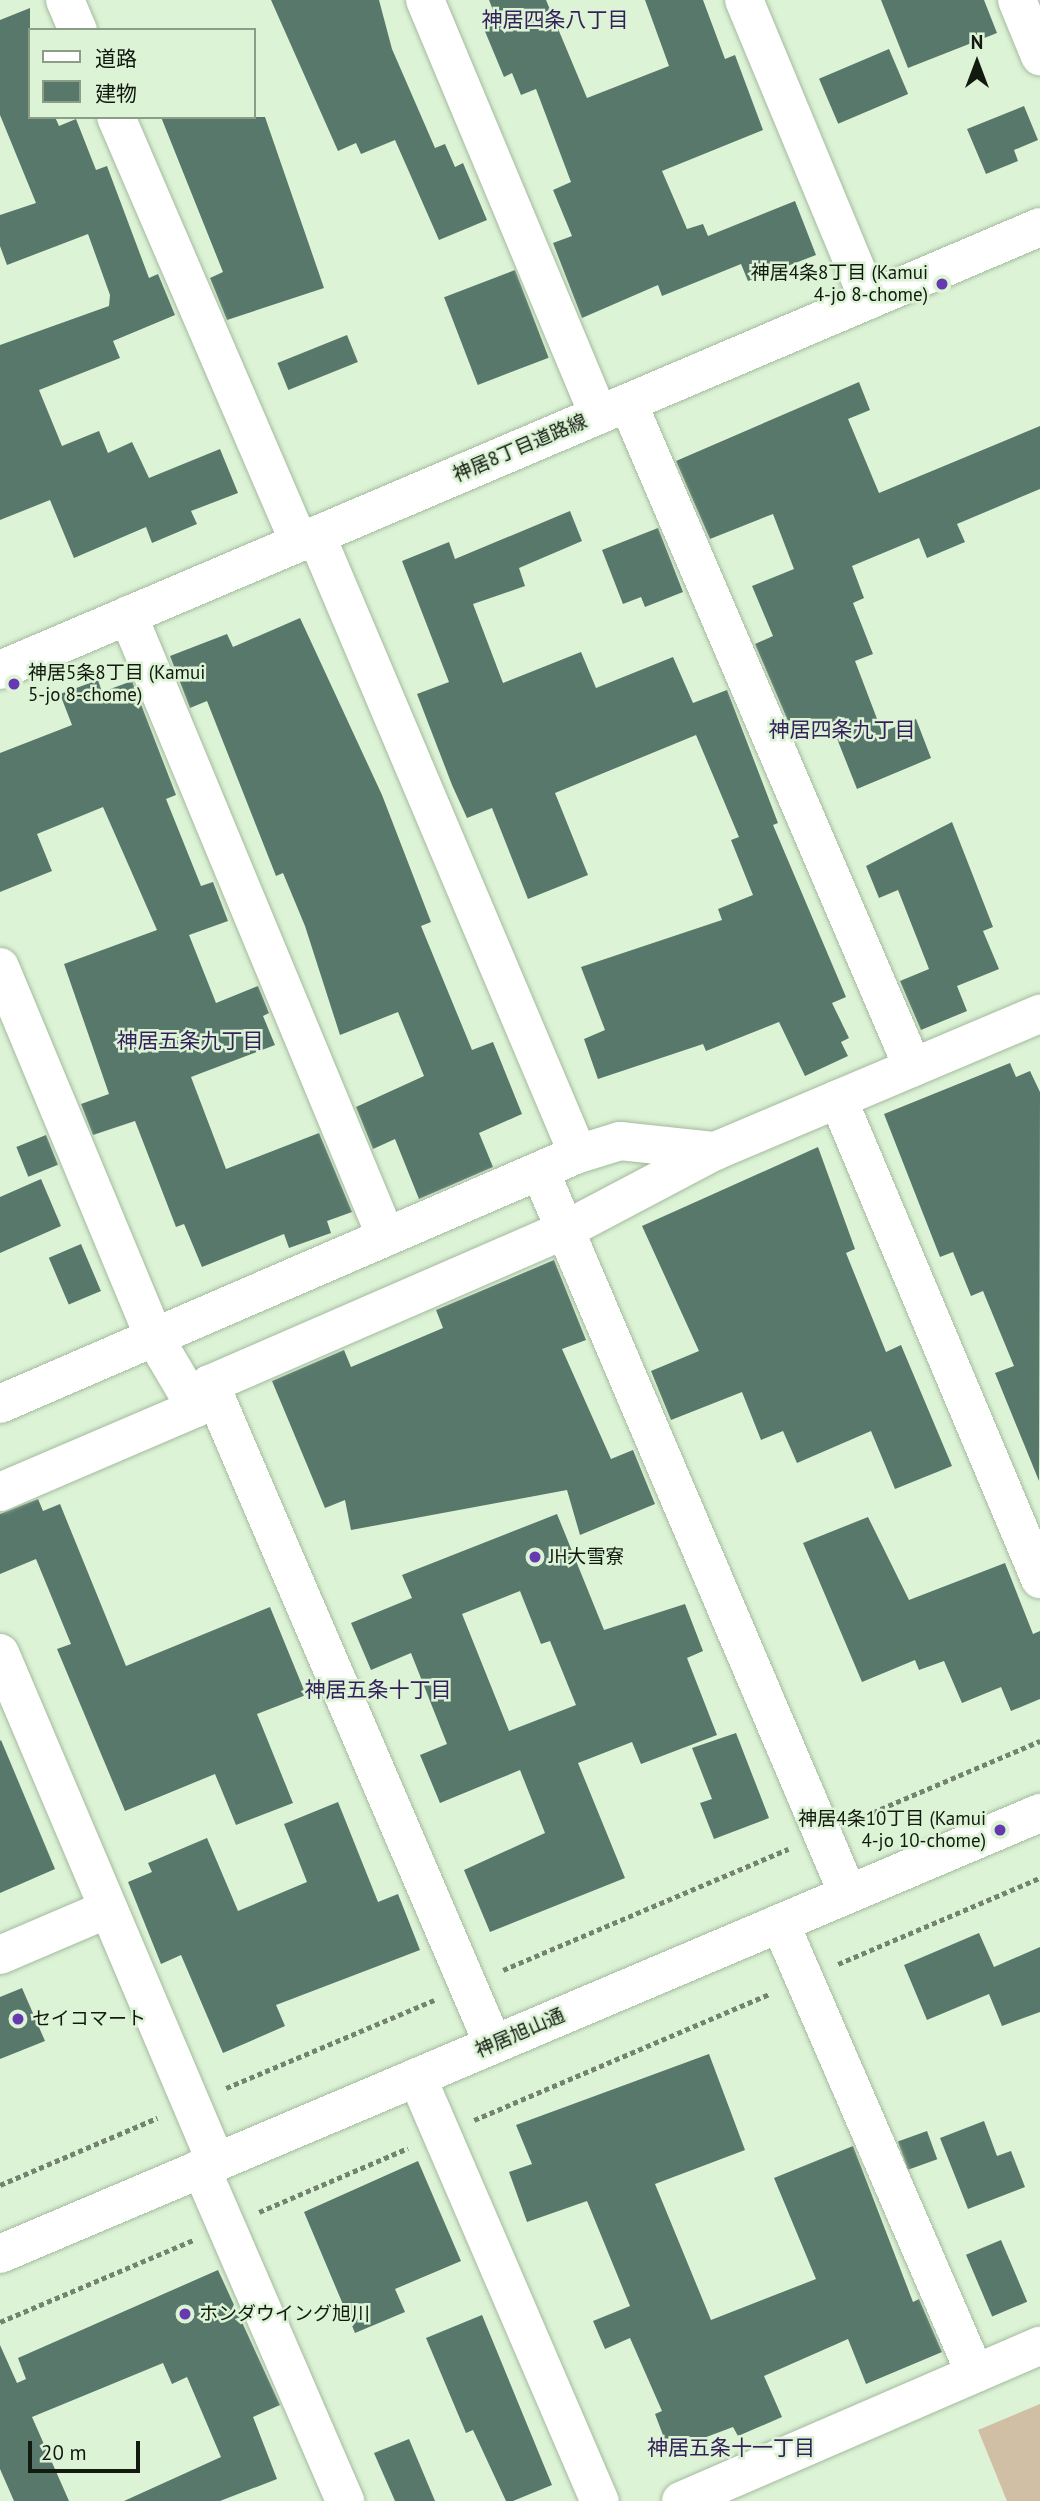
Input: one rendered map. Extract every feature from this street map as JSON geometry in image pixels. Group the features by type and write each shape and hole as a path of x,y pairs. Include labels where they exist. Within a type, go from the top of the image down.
{"street":[{"path":"65,0 77,28"},
{"path":"425,0 912,1068"},
{"path":"744,0 869,300"},
{"path":"1017,0 1040,56"},
{"path":"117,119 307,539 578,1154"},
{"name":"神居8丁目道路線","path":"0,670 1040,227"},
{"path":"128,615 386,1237"},
{"path":"0,967 154,1337 203,1396 493,2044"},
{"path":"0,1492 567,1229 715,1151 1040,1014"},
{"path":"838,1099 1040,1579"},
{"path":"0,1404 578,1154 620,1141 715,1151"},
{"path":"540,1171 567,1229 848,1894"},
{"path":"0,1653 15,1725 108,1909 190,2104 225,2226 345,2501"},
{"name":"神居旭山通","path":"0,2254 1040,1813"},
{"path":"0,1955 108,1909"},
{"path":"780,1923 975,2374"},
{"path":"417,2077 600,2501"},
{"path":"681,2501 1040,2346"}],"path":[{"path":"0,2185 1040,1741"},
{"path":"0,2322 1040,1878"}],"shaded area":[{"path":"1040,2404 1040,2501 1007,2501 978,2430"}],"building":[{"path":"271,0 379,0 392,49 435,148 445,144 455,167 463,163 487,220 439,240 395,140 361,154 356,143 338,151"},
{"path":"489,0 546,0 587,98 669,66 645,0 703,0 725,59 735,55 763,130 662,171 687,229 703,224 708,236 795,201 816,255 748,281 741,264 662,296 658,285 582,318 553,243 572,236 553,190 571,182 536,89 521,95 512,73 504,77 484,29 498,23"},
{"path":"881,0 984,0 997,33 908,68"},
{"path":"30,8 28,119 56,119 59,126 76,119 96,170 107,166 149,278 158,274 175,315 113,341 120,358 39,390 62,446 99,431 108,453 132,442 149,478 220,449 238,493 191,511 197,524 152,543 146,527 74,558 50,500 0,520 0,345 109,306 110,295 88,234 7,265 0,246 0,215 36,203 0,115 0,20"},
{"path":"889,49 908,94 838,124 819,79"},
{"path":"1024,106 1038,140 1014,150 1018,161 986,174 967,129"},
{"path":"265,117 324,288 227,320 210,278 223,272 162,119"},
{"path":"515,270 549,358 478,385 444,297"},
{"path":"347,335 358,362 288,390 277,363"},
{"path":"859,382 870,410 848,419 879,493 1040,426 1040,489 957,524 965,542 927,558 919,538 852,566 864,598 853,603 873,654 855,661 882,732 916,719 931,758 857,789 830,721 794,735 755,644 773,636 752,586 794,569 773,514 710,539 676,461"},
{"path":"570,511 582,541 519,568 525,586 473,604 503,683 581,652 596,688 673,657 693,703 727,690 778,823 773,825 846,997 832,1003 849,1038 841,1042 848,1056 805,1076 779,1022 706,1051 703,1044 598,1079 584,1039 605,1030 581,967 722,920 718,909 753,895 731,840 739,837 696,735 555,793 588,875 528,899 492,808 467,818 452,785 417,694 449,682 402,561 449,542 455,559"},
{"path":"658,528 683,592 645,607 641,597 623,604 602,550"},
{"path":"300,618 382,795 431,922 421,926 472,1050 493,1042 522,1114 479,1133 493,1167 419,1199 395,1139 373,1149 356,1107 424,1076 398,1012 340,1035 305,926 283,873 276,876 207,701 190,708 170,656 227,634 233,647"},
{"path":"98,680 102,692 132,681 176,795 166,799 201,886 213,882 228,921 189,935 216,1003 258,986 269,1013 263,1016 275,1045 191,1077 226,1169 319,1133 352,1212 327,1221 331,1233 289,1248 284,1234 202,1267 184,1224 176,1227 135,1121 93,1135 81,1104 109,1094 64,964 157,930 103,807 37,834 52,871 0,892 0,753 72,725 60,694"},
{"path":"952,822 993,927 983,931 999,969 957,986 967,1011 921,1030 900,981 929,969 898,890 879,898 866,866"},
{"path":"1010,1063 1016,1077 1030,1071 1040,1092 1039,1481 995,1373 1014,1366 983,1291 971,1296 953,1252 940,1257 884,1114"},
{"path":"46,1135 58,1165 28,1177 16,1147"},
{"path":"818,1147 855,1249 846,1253 886,1352 901,1345 952,1466 895,1489 871,1431 797,1463 783,1431 761,1440 742,1392 671,1420 651,1371 699,1351 642,1226"},
{"path":"41,1179 61,1226 0,1253 0,1197"},
{"path":"81,1244 101,1291 69,1305 49,1258"},
{"path":"554,1260 586,1340 562,1349 611,1459 633,1450 655,1504 580,1535 567,1490 351,1530 345,1500 325,1508 272,1381 344,1350 351,1367 443,1328 436,1310"},
{"path":"38,1499 43,1511 60,1504 126,1666 270,1607 306,1695 257,1714 293,1803 236,1825 215,1774 125,1811 57,1649 71,1644 36,1559 0,1574 0,1514"},
{"path":"557,1514 604,1630 685,1604 703,1651 687,1658 717,1735 641,1764 632,1742 578,1763 625,1878 490,1932 464,1870 545,1833 520,1770 440,1803 420,1755 447,1744 411,1653 371,1670 351,1623 412,1598 402,1575","holes":["520,1591 541,1644 550,1641 576,1705 509,1731 462,1614"]},
{"path":"868,1517 909,1600 1005,1563 1033,1634 1040,1631 1040,1699 1011,1711 1001,1687 962,1703 944,1661 919,1670 915,1660 862,1682 803,1543"},
{"path":"736,1733 769,1818 714,1839 700,1803 712,1799 692,1748"},
{"path":"0,1741 55,1869 0,1893"},
{"path":"338,1802 378,1902 398,1894 420,1950 276,2005 285,2026 223,2053 181,1955 161,1964 128,1882 152,1872 148,1863 207,1838 238,1911 307,1882 284,1824"},
{"path":"979,1933 994,1967 1040,1947 1040,2012 1002,2026 989,1994 927,2020 904,1965"},
{"name":"セイコマート","path":"22,1988 45,2041 0,2059 0,1997"},
{"path":"709,2054 745,2150 655,2184 711,2320 816,2279 774,2178 853,2146 913,2302 919,2299 942,2352 866,2384 848,2339 764,2376 782,2417 738,2436 733,2427 669,2451 655,2414 662,2411 630,2338 605,2349 593,2321 630,2306 587,2201 527,2222 509,2172 532,2164 516,2125"},
{"path":"984,2121 997,2156 1011,2151 1025,2187 968,2209 940,2138"},
{"path":"927,2131 937,2159 908,2170 898,2142"},
{"path":"418,2161 461,2261 395,2289 405,2312 355,2333 304,2212"},
{"path":"1001,2240 1027,2302 992,2317 966,2255"},
{"path":"218,2270 280,2405 253,2417 277,2479 220,2501 124,2501 221,2457 187,2377 172,2384 163,2363 32,2417 69,2501 14,2501 0,2469 0,2345 17,2383 26,2379 18,2358"},
{"path":"482,2315 552,2485 513,2501 506,2501 473,2430 466,2433 426,2338"},
{"path":"409,2439 435,2501 395,2501 374,2453"}],"place":[{"name":"神居4条8丁目 (Kamui 4-jo 8-chome)","path":"942,284"},
{"name":"神居5条8丁目 (Kamui 5-jo 8-chome)","path":"14,684"},
{"name":"JH大雪寮","path":"535,1557"},
{"name":"神居4条10丁目 (Kamui 4-jo 10-chome)","path":"1000,1830"},
{"name":"セイコマート","path":"18,2019"},
{"name":"ホンダウイング旭川","path":"185,2314"}],"district":[{"name":"神居四条八丁目","path":"555,20"},
{"name":"神居四条九丁目","path":"842,730"},
{"name":"神居五条九丁目","path":"190,1041"},
{"name":"神居五条十丁目","path":"378,1690"},
{"name":"神居五条十一丁目","path":"731,2448"}]}
